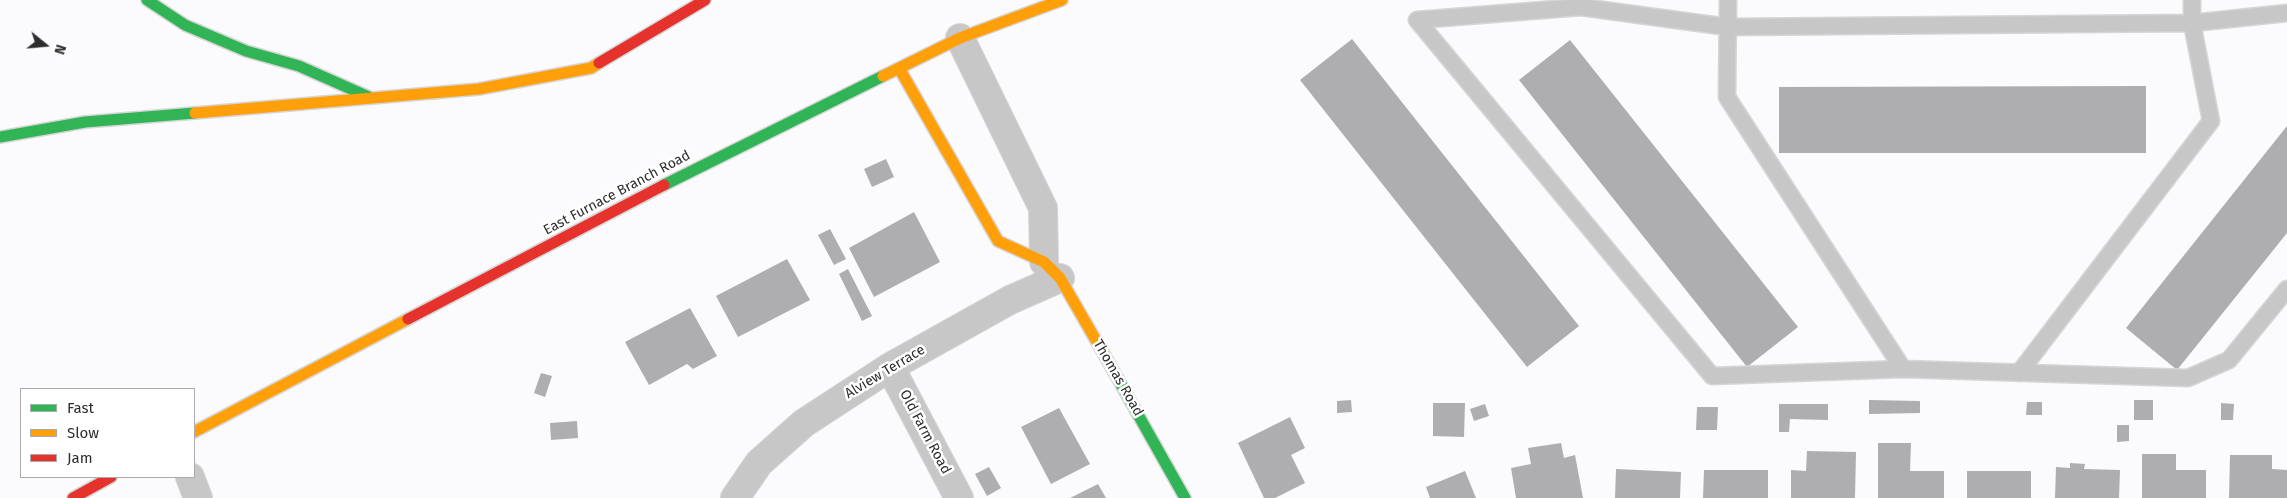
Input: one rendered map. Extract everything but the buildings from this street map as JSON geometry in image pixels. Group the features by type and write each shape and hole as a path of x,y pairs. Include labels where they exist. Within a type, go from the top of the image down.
{"main road":[{"path":"147,0 184,25 246,51 298,66 372,99"},
{"path":"0,137 85,122 479,89 591,68 705,0"},
{"name":"East Furnace Branch Road","path":"195,431 704,164 960,38 1062,0"},
{"path":"899,68 998,241 1052,270"},
{"name":"Thomas Road","path":"1052,270 1186,498"},
{"path":"73,498 109,478"}],"street":[{"name":"Thomas Road","path":"960,38 1043,208 1052,270"},
{"name":"Alview Terrace","path":"735,498 759,463 804,423 890,366 1010,300 1052,270"},
{"name":"Old Farm Road","path":"890,366 959,498"},
{"path":"190,478 198,498"}],"lane":[{"path":"1728,0 1727,97 1903,369"},
{"path":"2019,373 2211,121 2192,24 2192,0"},
{"path":"2287,13 2192,24 1728,27 1581,7 1418,20 1712,376 1903,369 2188,378 2229,360 2287,289"}],"traffic: fast":[{"path":"147,0 185,25 246,51 299,66 369,97"},
{"path":"664,185 883,76"},
{"path":"0,137 85,122 195,113"},
{"path":"1105,356 1185,498"}],"traffic: slow":[{"path":"883,76 960,38 1062,0"},
{"path":"195,113 479,89 591,68 599,63"},
{"path":"899,68 998,241 1044,262 1060,278 1105,356"},
{"path":"195,431 408,319"}],"traffic: jam":[{"path":"599,63 705,0"},
{"path":"408,319 664,185"},
{"path":"73,498 109,478"}]}
